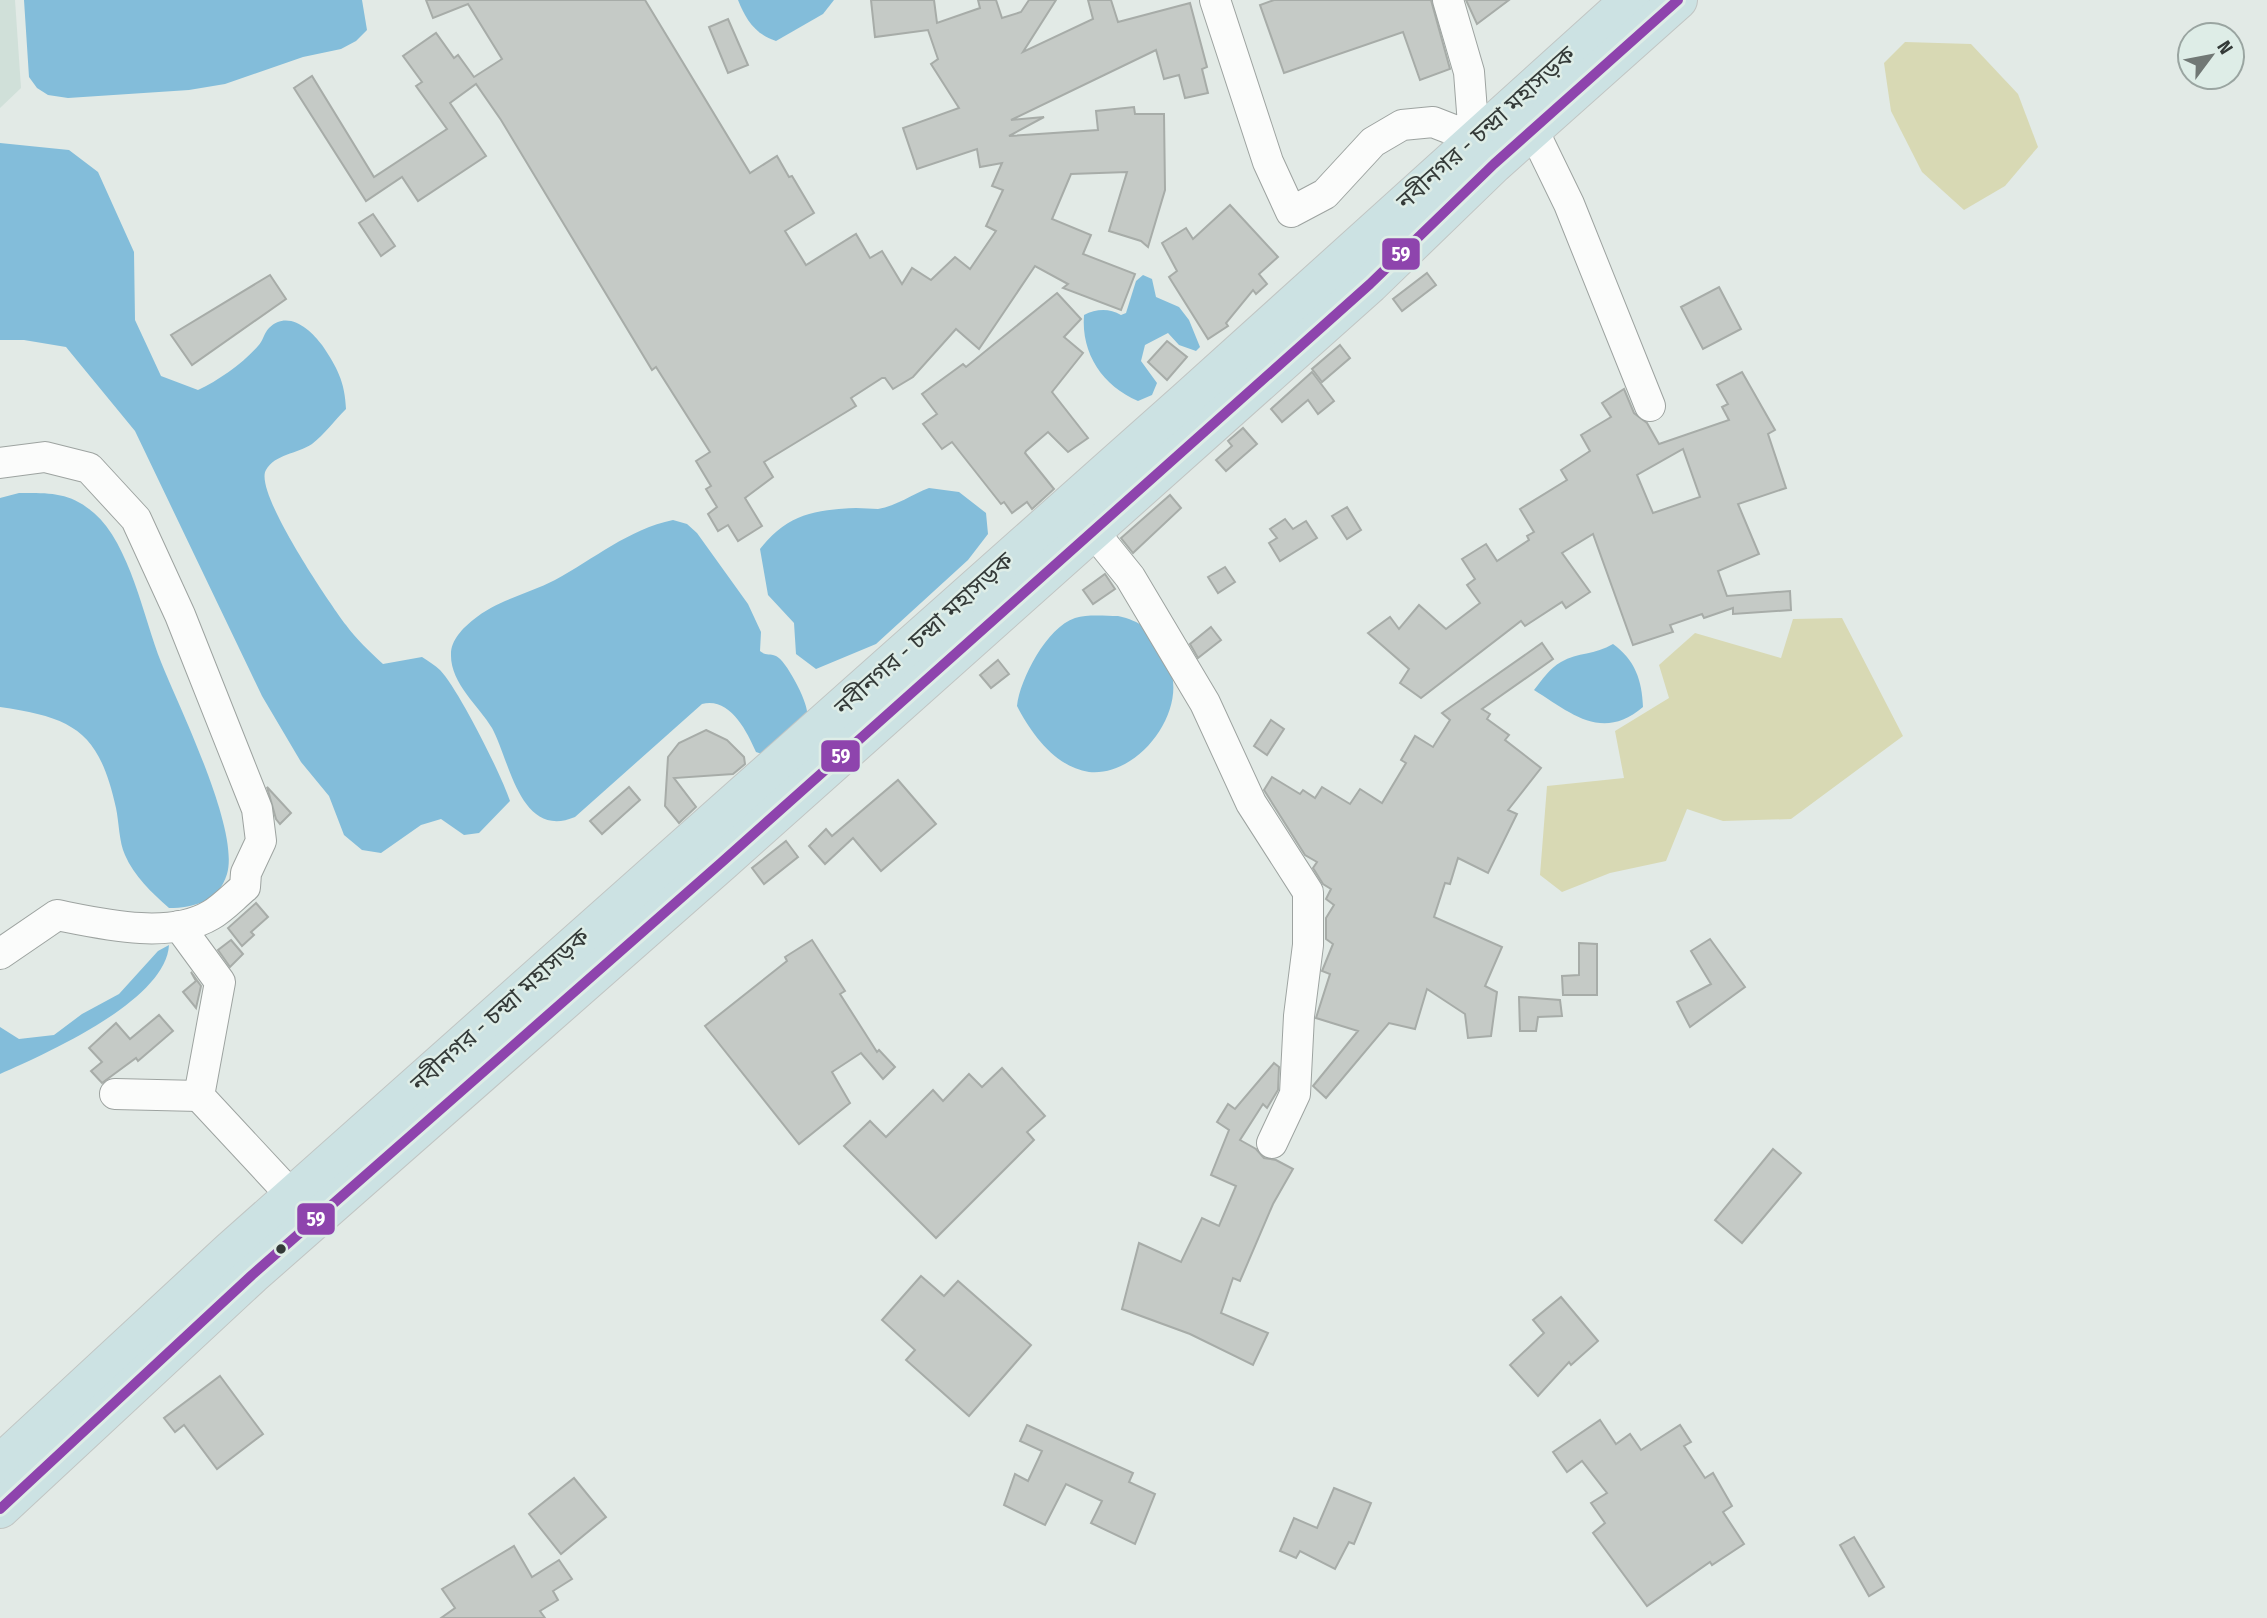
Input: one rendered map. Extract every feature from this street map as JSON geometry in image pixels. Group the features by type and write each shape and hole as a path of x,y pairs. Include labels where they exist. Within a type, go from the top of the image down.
{"highway":[{"name":"নবীনগর - চন্দ্রা মহাসড়ক","path":"0,1509 303,1209 1474,138 1630,0"},
{"name":"নবীনগর - চন্দ্রা মহাসড়ক","path":"0,1464 722,862 1370,284 1533,130 1678,0"}],"street":[{"path":"1215,0 1268,162 1291,212 1325,194 1373,142 1402,125 1433,122 1474,138 1469,72 1448,0"},
{"path":"1533,130 1569,204 1650,406"},
{"path":"0,463 45,457 89,468 136,519 180,615 257,809 261,841 246,873 245,887 211,915 179,926 107,925 57,915 0,954"},
{"path":"1092,530 1130,577 1205,703 1251,803 1308,892 1308,945 1299,1016 1294,1094 1272,1143"},
{"path":"179,926 220,982 199,1096"},
{"path":"115,1094 199,1096 303,1209"}],"shaded area":[{"path":"0,0 15,0 21,88 0,108"}],"green space":[{"path":"1905,42 1971,44 2018,94 2038,147 2005,186 1964,210 1922,172 1891,111 1884,63"},
{"path":"1842,618 1903,736 1791,819 1723,821 1687,809 1666,861 1610,873 1562,892 1540,875 1547,786 1624,778 1615,731 1669,698 1659,665 1695,633 1781,658 1793,619"}],"water":[{"path":"24,0 362,0 367,30 356,41 341,49 303,57 225,84 189,90 68,98 48,95 37,88 29,77"},
{"path":"738,0 834,0 823,14 776,41 752,25"},
{"path":"0,143 69,150 98,172 134,252 135,320 161,376 198,390 238,365 260,344 269,328 284,321 291,321 305,328 322,345 339,375 346,409 312,444 281,457 270,465 266,470 265,482 281,523 295,548 346,625 363,645 383,664 422,657 440,670 458,695 489,753 510,801 479,833 464,835 441,819 421,825 381,853 362,850 344,835 329,796 301,762 262,696 135,431 66,347 24,340 0,340"},
{"path":"1143,275 1152,279 1156,297 1179,307 1189,320 1200,347 1196,351 1179,345 1168,333 1145,345 1141,361 1157,383 1152,395 1138,401 1114,387 1097,367 1086,343 1084,315 1102,310 1121,315 1126,313 1136,281"},
{"path":"929,488 959,492 986,513 988,534 968,560 876,644 816,669 796,654 794,623 768,595 760,549 781,528 802,516 827,510 878,509"},
{"path":"19,493 59,495 85,506 107,527 127,562 161,662 206,768 225,829 229,854 227,874 218,891 204,901 169,908 138,877 123,850 116,808 101,761 79,733 65,723 47,717 0,707 0,498"},
{"path":"673,520 687,524 697,533 748,604 761,632 760,651 776,656 791,673 801,692 807,714 762,754 756,752 742,725 728,710 712,703 702,704 575,817 556,821 541,817 529,808 520,794 492,728 455,675 451,654 453,644 465,627 492,607 555,580 641,530"},
{"path":"1118,616 1144,628 1161,651 1172,675 1170,709 1152,742 1138,755 1123,765 1106,771 1089,772 1065,763 1046,747 1029,727 1017,706 1019,695 1037,655 1065,623 1075,618"},
{"path":"1613,644 1632,664 1641,688 1643,707 1628,717 1614,722 1587,720 1534,690 1561,662"},
{"path":"169,945 163,966 148,986 126,1005 72,1039 0,1074 0,1027 19,1039 54,1035 82,1014 119,994 158,951"}],"building":[{"path":"426,0 645,0 750,173 777,156 789,177 792,176 814,213 785,231 806,265 856,234 870,258 882,251 902,284 912,268 931,280 955,257 970,269 996,231 986,226 1003,190 992,186 1002,163 980,167 977,149 917,169 903,128 959,108 931,64 938,59 928,30 875,37 871,0 934,0 937,23 980,8 978,0 996,0 1002,18 1021,12 1029,0 1056,0 1023,52 1093,19 1088,0 1111,0 1118,22 1190,3 1207,67 1202,69 1208,93 1185,98 1179,75 1164,79 1156,50 1011,120 1044,117 1009,136 1098,130 1096,111 1134,107 1135,114 1164,114 1165,190 1148,247 1141,241 1109,231 1127,172 1071,174 1052,219 1091,235 1083,254 1135,274 1121,310 1063,288 1068,284 1035,266 979,349 956,329 913,377 893,389 885,378 882,378 851,398 856,406 764,462 773,477 745,498 762,526 738,541 728,525 718,531 708,514 717,507 706,489 711,486 696,461 710,452 656,367 652,370 501,120 476,84 450,103 486,156 418,201 402,177 366,201 294,88 312,76 374,177 447,129 416,86 422,82 403,56 436,33 454,58 458,55 474,77 502,59 468,4 433,18"},
{"path":"1274,0 1431,0 1450,69 1420,80 1403,32 1284,73 1260,5"},
{"path":"1466,0 1509,0 1477,24"},
{"path":"728,19 748,65 728,73 709,27"},
{"path":"1230,205 1278,257 1259,274 1267,284 1256,294 1253,290 1226,323 1228,326 1208,339 1169,277 1177,271 1162,243 1186,228 1193,239"},
{"path":"373,214 395,246 381,256 359,223"},
{"path":"1427,273 1436,285 1402,311 1393,299"},
{"path":"270,275 286,299 192,365 171,335"},
{"path":"1719,287 1741,329 1703,349 1681,307"},
{"path":"1057,293 1081,319 1064,337 1083,353 1052,392 1088,438 1068,452 1048,432 1026,451 1054,489 1032,509 1027,502 1012,513 1004,502 1001,504 952,442 942,449 923,424 937,414 922,394 963,364 966,367"},
{"path":"1167,341 1187,357 1167,380 1148,362"},
{"path":"1340,345 1350,358 1322,382 1312,369"},
{"path":"1312,372 1334,401 1318,414 1308,400 1282,422 1271,409"},
{"path":"1742,372 1775,430 1768,434 1786,488 1738,504 1759,554 1718,571 1727,596 1790,591 1791,610 1733,614 1733,608 1704,618 1702,614 1670,625 1673,632 1633,645 1593,534 1562,553 1590,592 1566,608 1562,602 1525,626 1521,621 1421,698 1400,683 1409,669 1368,633 1390,617 1399,629 1419,605 1446,629 1480,603 1467,585 1475,579 1462,559 1486,544 1497,561 1529,540 1527,536 1534,532 1520,509 1567,480 1561,470 1590,451 1581,435 1611,417 1602,403 1624,389 1634,413 1647,423 1659,444 1729,420 1722,407 1728,404 1717,385","holes":["1683,449 1700,497 1653,513 1637,475"]},
{"path":"1243,428 1257,444 1226,471 1216,460 1232,446 1228,441"},
{"path":"1170,495 1181,508 1133,553 1121,538"},
{"path":"1347,507 1361,530 1347,539 1332,516"},
{"path":"1285,519 1293,529 1306,521 1317,538 1280,561 1269,543 1277,538 1270,529"},
{"path":"1225,567 1235,582 1218,593 1208,577"},
{"path":"1105,574 1115,589 1093,604 1083,590"},
{"path":"1211,627 1221,640 1198,658 1190,644"},
{"path":"1542,643 1553,659 1482,709 1490,714 1487,719 1509,735 1505,740 1541,768 1508,810 1517,814 1488,873 1458,858 1450,884 1445,883 1434,917 1502,947 1485,986 1497,992 1491,1036 1468,1038 1465,1014 1427,989 1415,1029 1389,1023 1326,1098 1313,1086 1358,1031 1316,1018 1330,974 1322,971 1333,944 1326,939 1326,918 1334,905 1326,899 1331,889 1323,884 1313,868 1317,862 1305,855 1264,790 1272,777 1300,794 1303,790 1315,798 1322,787 1350,804 1360,789 1382,803 1406,763 1401,760 1415,736 1433,747 1450,720 1442,713"},
{"path":"998,660 1009,674 991,688 980,675"},
{"path":"1271,720 1284,729 1267,755 1254,746"},
{"path":"706,730 727,740 744,757 745,764 733,774 674,778 696,807 679,823 665,806 668,757 679,743"},
{"path":"898,780 936,824 881,871 853,838 825,864 809,846 826,829 832,836"},
{"path":"267,787 291,813 280,824 276,819"},
{"path":"629,787 640,800 602,834 590,821"},
{"path":"786,841 798,857 764,884 752,868"},
{"path":"256,903 268,917 251,932 254,935 242,946 228,928"},
{"path":"1710,939 1745,987 1690,1027 1677,1002 1711,984 1691,951"},
{"path":"231,940 243,954 230,967 218,950"},
{"path":"812,940 845,991 840,994 877,1052 879,1050 895,1067 883,1079 861,1053 832,1072 850,1103 799,1144 705,1026 787,961 785,957"},
{"path":"1579,943 1597,944 1597,995 1563,995 1562,976 1579,975"},
{"path":"191,972 201,986 196,1008 183,992 196,981"},
{"path":"1519,997 1560,1000 1562,1016 1538,1017 1536,1031 1520,1031"},
{"path":"159,1015 173,1031 138,1061 136,1058 102,1083 91,1071 102,1062 89,1048 116,1023 130,1039"},
{"path":"1274,1063 1279,1067 1278,1090 1267,1108 1263,1104 1240,1140 1256,1149 1264,1158 1276,1160 1293,1169 1273,1204 1240,1281 1233,1278 1221,1313 1268,1333 1253,1365 1190,1334 1122,1309 1139,1243 1181,1262 1202,1218 1219,1226 1236,1186 1211,1175 1229,1130 1217,1122 1228,1104 1235,1109"},
{"path":"1002,1068 1045,1116 1027,1132 1034,1140 936,1238 844,1146 870,1121 886,1137 933,1090 943,1101 969,1074 982,1087"},
{"path":"1773,1149 1801,1173 1742,1243 1715,1220"},
{"path":"921,1276 944,1296 958,1281 1031,1345 969,1416 906,1360 915,1350 882,1320"},
{"path":"1561,1297 1598,1341 1571,1365 1569,1362 1538,1396 1510,1365 1544,1333 1533,1320"},
{"path":"220,1376 263,1434 217,1469 184,1425 175,1432 164,1418"},
{"path":"1600,1420 1616,1444 1630,1434 1641,1450 1680,1425 1691,1442 1684,1446 1705,1478 1713,1473 1732,1506 1723,1512 1744,1544 1712,1565 1710,1562 1647,1606 1593,1533 1605,1523 1591,1503 1607,1493 1582,1461 1567,1472 1553,1452"},
{"path":"1027,1425 1133,1473 1129,1482 1155,1494 1135,1544 1091,1523 1102,1501 1066,1484 1045,1525 1004,1505 1015,1474 1028,1481 1042,1451 1020,1441"},
{"path":"574,1478 606,1517 561,1554 529,1514"},
{"path":"1334,1488 1371,1503 1354,1544 1349,1542 1335,1569 1300,1551 1296,1558 1280,1551 1294,1518 1317,1528"},
{"path":"1854,1537 1884,1587 1869,1596 1840,1545"},
{"path":"514,1546 532,1577 559,1560 572,1579 553,1591 558,1600 540,1611 545,1618 441,1618 455,1608 442,1589"}],"transit line":[{"name":"59","path":"0,1509 252,1275 722,862 1370,284 1494,164 1678,0"}]}
